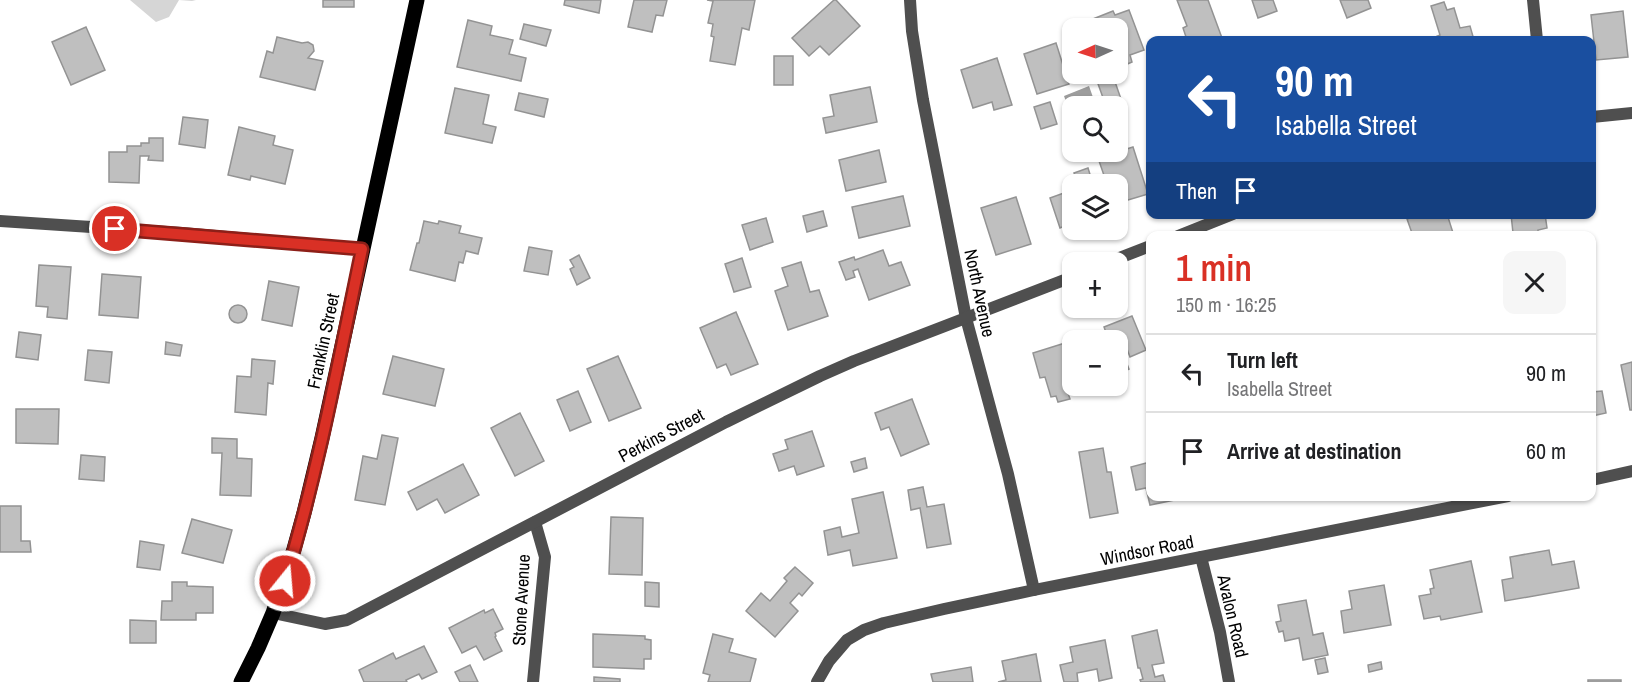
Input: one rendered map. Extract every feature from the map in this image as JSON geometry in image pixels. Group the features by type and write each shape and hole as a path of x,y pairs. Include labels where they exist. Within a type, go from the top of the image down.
{"main road":[{"name":"Franklin Street","path":"241,682 273,613 294,549 341,353 417,0"}],"street":[{"name":"North Avenue","path":"910,0 912,31 923,100 966,318 1008,474 1034,590"},
{"path":"1533,0 1538,36"},
{"path":"1596,117 1632,113"},
{"path":"1190,231 1220,219"},
{"path":"0,221 182,233 362,249"},
{"path":"1128,255 1146,248"},
{"name":"Perkins Street","path":"273,613 325,624 342,622 726,422 820,376 1062,281"},
{"path":"1596,479 1632,471"},
{"name":"Windsor Road","path":"817,682 829,660 847,640 864,630 884,623 1034,590 1483,501"},
{"name":"Stone Avenue","path":"533,682 545,557 535,522"},
{"name":"Avalon Road","path":"1202,557 1229,682"}],"shaded area":[{"path":"130,0 179,0 169,17 156,22"},
{"path":"1089,86 1093,96 1064,96"}],"building":[{"path":"323,0 354,0 354,7 323,7"},
{"path":"565,0 601,0 599,13 564,5"},
{"path":"634,0 667,0 663,16 656,15 652,32 628,27"},
{"path":"707,0 755,0 749,30 742,28 735,65 710,61 714,37 711,36 713,24 708,23 713,1"},
{"path":"834,0 860,26 829,55 820,46 809,56 792,38"},
{"path":"1177,0 1208,0 1221,36 1186,36 1183,28 1187,26"},
{"path":"1252,0 1273,0 1277,11 1258,18"},
{"path":"1340,0 1368,0 1371,8 1347,18"},
{"path":"1444,2 1447,10 1454,8 1460,28 1470,26 1473,36 1438,36 1440,35 1431,6"},
{"path":"1129,10 1144,50 1130,55 1132,62 1128,64 1128,18 1096,18 1113,11 1115,15"},
{"path":"1623,11 1628,57 1596,60 1596,36 1593,36 1591,15"},
{"path":"468,20 492,26 490,35 513,40 509,54 526,58 521,81 457,67"},
{"path":"524,24 551,30 546,46 520,39"},
{"path":"86,27 105,70 71,85 52,42"},
{"path":"277,37 302,43 308,42 313,45 314,51 308,58 323,61 315,90 260,77 267,51 273,53"},
{"path":"1056,43 1062,62 1062,84 1069,84 1037,94 1024,54"},
{"path":"774,56 793,56 793,85 774,85"},
{"path":"997,58 1012,105 994,110 992,102 973,108 961,70"},
{"path":"1098,84 1116,84 1120,96 1102,96"},
{"path":"870,87 877,122 826,133 823,118 834,116 830,95"},
{"path":"455,88 489,95 483,124 496,127 492,143 445,133"},
{"path":"519,93 548,99 544,117 515,110"},
{"path":"1050,102 1057,124 1041,129 1034,107"},
{"path":"183,117 208,120 205,148 179,144"},
{"path":"239,127 275,136 273,145 293,150 285,184 251,176 250,180 228,175"},
{"path":"149,138 163,138 163,161 148,160 149,156 140,156 139,183 109,182 109,152 127,152 127,146 141,146 141,143 149,143"},
{"path":"1133,147 1146,188 1146,195 1128,200 1128,174 1104,174 1099,162 1128,162 1128,149"},
{"path":"879,150 886,182 846,191 839,160"},
{"path":"1088,168 1090,174 1074,174"},
{"path":"1062,194 1062,227 1060,228 1050,198"},
{"path":"903,196 910,226 859,238 852,207"},
{"path":"1016,197 1031,244 996,255 981,208"},
{"path":"823,211 827,226 807,232 803,216"},
{"path":"766,218 773,242 750,250 742,225"},
{"path":"1407,219 1449,219 1452,231 1411,231"},
{"path":"1512,219 1546,219 1547,228 1538,231 1513,231"},
{"path":"424,221 438,224 439,221 461,226 459,233 482,238 478,254 466,251 463,263 459,262 455,281 410,270"},
{"path":"529,247 552,251 548,275 524,271"},
{"path":"883,250 889,266 901,262 910,285 869,300 858,269 853,271 855,277 846,280 839,262 854,257 855,260"},
{"path":"579,255 590,278 577,285 570,269 574,267 570,260"},
{"path":"742,258 751,287 734,292 725,264"},
{"path":"801,262 810,292 819,290 828,316 788,330 775,291 788,286 782,268"},
{"path":"39,265 71,267 67,319 47,317 48,307 36,306"},
{"path":"102,274 141,277 138,318 99,315"},
{"path":"269,281 299,287 292,326 262,320"},
{"path":"234,305 242,305 247,310 245,321 234,323 229,318 229,310"},
{"path":"736,312 758,364 731,375 726,364 717,368 700,328"},
{"path":"1132,316 1146,350 1130,357 1128,330 1105,330 1104,327"},
{"path":"19,332 41,335 38,360 16,357"},
{"path":"166,342 182,345 180,356 165,354"},
{"path":"1062,344 1062,396 1069,396 1070,399 1058,402 1056,396 1051,397 1045,377 1040,378 1033,353"},
{"path":"88,350 112,352 109,383 85,380"},
{"path":"393,356 444,369 435,406 383,394"},
{"path":"618,356 641,408 609,421 587,369"},
{"path":"252,359 275,361 273,384 268,383 266,415 235,412 237,376 251,377"},
{"path":"1632,362 1632,410 1630,410 1621,365"},
{"path":"578,391 591,422 570,431 557,400"},
{"path":"1602,391 1606,413 1596,415 1596,392"},
{"path":"912,399 929,444 901,456 889,427 881,430 875,413"},
{"path":"16,409 59,409 58,444 16,443"},
{"path":"520,413 544,461 515,476 491,428"},
{"path":"812,431 824,466 797,475 794,466 779,471 773,454 788,449 785,440"},
{"path":"382,435 398,438 385,505 355,500 363,456 377,459"},
{"path":"212,438 237,439 237,458 252,459 251,496 220,495 222,453 212,453"},
{"path":"1103,448 1107,472 1111,472 1118,513 1090,518 1079,452"},
{"path":"81,455 105,457 104,481 79,479"},
{"path":"865,458 867,468 854,472 851,462"},
{"path":"1146,463 1146,488 1136,490 1131,467"},
{"path":"463,464 479,495 445,513 437,499 417,510 408,492"},
{"path":"923,487 927,507 944,504 951,544 927,548 920,508 911,510 908,490"},
{"path":"883,492 897,558 853,566 850,550 828,555 824,531 840,527 842,537 859,533 852,499"},
{"path":"1149,501 1170,501 1150,505"},
{"path":"0,506 21,506 21,541 30,541 31,552 0,552"},
{"path":"611,517 643,518 642,575 609,574"},
{"path":"192,519 232,530 223,563 182,553"},
{"path":"140,541 164,545 160,570 137,567"},
{"path":"1549,550 1552,565 1574,561 1579,588 1505,601 1502,580 1513,578 1510,557"},
{"path":"1471,561 1482,612 1441,620 1440,616 1424,619 1419,596 1431,594 1430,589 1434,588 1430,570"},
{"path":"795,567 813,583 802,596 799,593 790,603 798,611 775,637 746,611 761,593 770,601 787,581 784,578"},
{"path":"172,582 187,582 187,586 213,587 213,613 196,613 196,620 161,620 162,601 172,601"},
{"path":"645,582 659,583 659,607 645,606"},
{"path":"1384,585 1391,625 1344,633 1341,611 1352,609 1349,591"},
{"path":"1306,600 1313,635 1323,633 1328,655 1303,660 1299,638 1285,641 1283,631 1279,632 1276,622 1281,621 1278,605"},
{"path":"493,609 503,629 495,633 502,651 484,660 476,646 462,653 449,628 484,610 485,613"},
{"path":"130,620 156,621 156,643 130,643"},
{"path":"1157,630 1164,663 1152,665 1155,677 1163,675 1165,682 1141,682 1140,680 1143,679 1140,668 1138,668 1132,636"},
{"path":"593,634 645,636 645,639 651,640 651,659 644,659 644,669 593,667"},
{"path":"713,634 733,639 729,652 756,659 750,682 708,682 710,675 703,673"},
{"path":"1105,640 1112,678 1099,681 1097,669 1077,673 1078,682 1064,682 1060,665 1073,662 1070,647"},
{"path":"424,646 437,672 422,679 419,674 406,680 407,682 364,682 359,670 393,653 396,659"},
{"path":"1036,654 1041,682 998,682 1006,680 1002,661"},
{"path":"1325,658 1328,672 1318,674 1315,660"},
{"path":"1381,662 1382,669 1369,672 1368,665"},
{"path":"470,665 478,682 460,682 455,672"},
{"path":"971,667 973,682 933,682 931,674"},
{"path":"594,677 620,679 620,682 594,682"},
{"path":"1588,680 1621,680 1621,682 1588,682"}],"route":[{"path":"115,229 362,249 322,438 285,581"}]}
